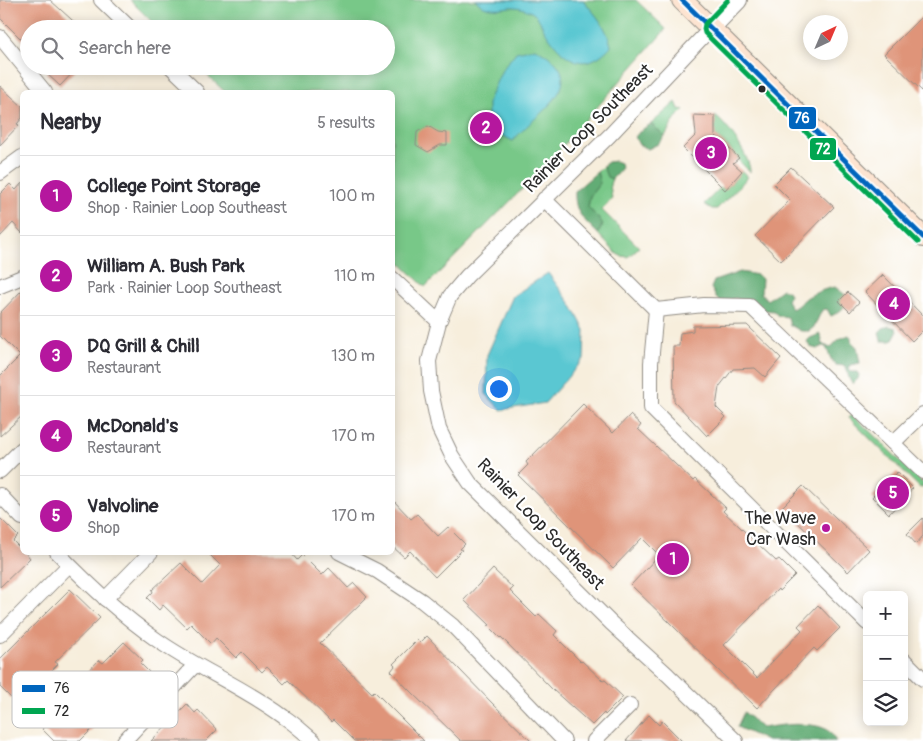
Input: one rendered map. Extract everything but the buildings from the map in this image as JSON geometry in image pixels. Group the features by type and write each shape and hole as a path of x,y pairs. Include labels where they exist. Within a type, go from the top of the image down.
{"main road":[{"path":"682,0 923,237"}],"street":[{"path":"101,0 122,20"},
{"path":"711,28 738,0"},
{"name":"Rainier Loop Southeast","path":"711,28 610,134 450,296 439,322 429,360 431,391 439,429 452,456 470,483 611,623 736,741"},
{"path":"0,37 20,61"},
{"path":"31,75 43,90"},
{"path":"179,75 195,90"},
{"path":"0,173 20,158"},
{"path":"544,199 656,310"},
{"path":"0,286 20,278"},
{"path":"395,281 439,322"},
{"path":"656,310 704,305 750,306 923,472"},
{"path":"656,310 650,363 651,408 863,619"},
{"path":"893,443 923,414"},
{"path":"0,471 20,450"},
{"path":"0,496 20,516"},
{"path":"60,555 105,599 156,640 195,665 284,716 314,741"},
{"path":"105,599 148,555"},
{"path":"345,555 377,571 422,601 453,626 564,741"},
{"path":"0,635 69,565"},
{"path":"908,664 923,679"},
{"path":"178,683 195,665"},
{"path":"594,741 630,705"},
{"path":"124,741 136,728"}],"green space":[{"path":"130,0 636,0 666,29 548,163 425,287 395,258 395,90 223,90 207,75 395,75 395,20 150,20"},
{"path":"676,102 679,109 684,110 675,119 665,136 651,124"},
{"path":"715,116 726,126 743,150 750,172 737,159 738,157 715,135"},
{"path":"651,124 665,136 658,144 648,149 639,145 635,137 641,130"},
{"path":"615,161 620,163 622,168 612,179 607,177 603,166 608,162"},
{"path":"603,166 607,177 612,179 610,184 612,199 602,210 639,247 628,257 617,254 598,234 603,224 588,207 590,196 600,183 597,172"},
{"path":"742,171 748,177 717,209 712,209 704,204 721,187 725,190"},
{"path":"597,172 600,183 590,196 588,207 603,224 598,234 578,211 575,199 575,191"},
{"path":"740,272 758,275 762,279 761,293 767,300 782,289 788,291 790,295 787,300 792,309 811,295 835,287 848,297 847,301 842,309 831,316 827,309 822,310 814,327 809,331 801,331 790,325 788,317 778,316 774,311 764,310 735,298 721,302 711,288 714,281"},
{"path":"889,326 896,328 897,332 892,341 881,341 879,332"},
{"path":"820,334 821,343 830,348 839,339 849,335 851,337 851,341 857,347 860,363 850,365 849,368 851,372 857,372 859,375 853,384 845,366 836,365 826,347 823,346 817,349 810,347 807,341"},
{"path":"853,415 923,483 923,487 920,488 849,418"},
{"path":"744,712 762,728 786,725 812,725 827,730 836,741 767,741 737,727"}],"water":[{"path":"476,0 583,0 604,27 611,46 592,60 583,62 575,60 559,49 537,17 532,13 516,7 488,7 481,5"},
{"path":"535,48 553,61 562,73 562,84 557,96 513,141 499,134 493,126 488,115 488,101 502,70 516,52"},
{"path":"548,273 571,304 585,330 584,359 545,403 501,410 486,394 487,355 513,296"}],"transit line":[{"name":"76","path":"682,0 923,237"},
{"name":"72","path":"728,0 705,24 705,33 918,242"}],"place":[{"name":"William A. Bush Park","path":"486,128"},
{"name":"DQ Grill & Chill","path":"711,153"},
{"name":"McDonald's","path":"894,304"},
{"name":"Valvoline","path":"893,493"},
{"name":"The Wave Car Wash","path":"826,528"},
{"name":"College Point Storage","path":"673,559"}]}
